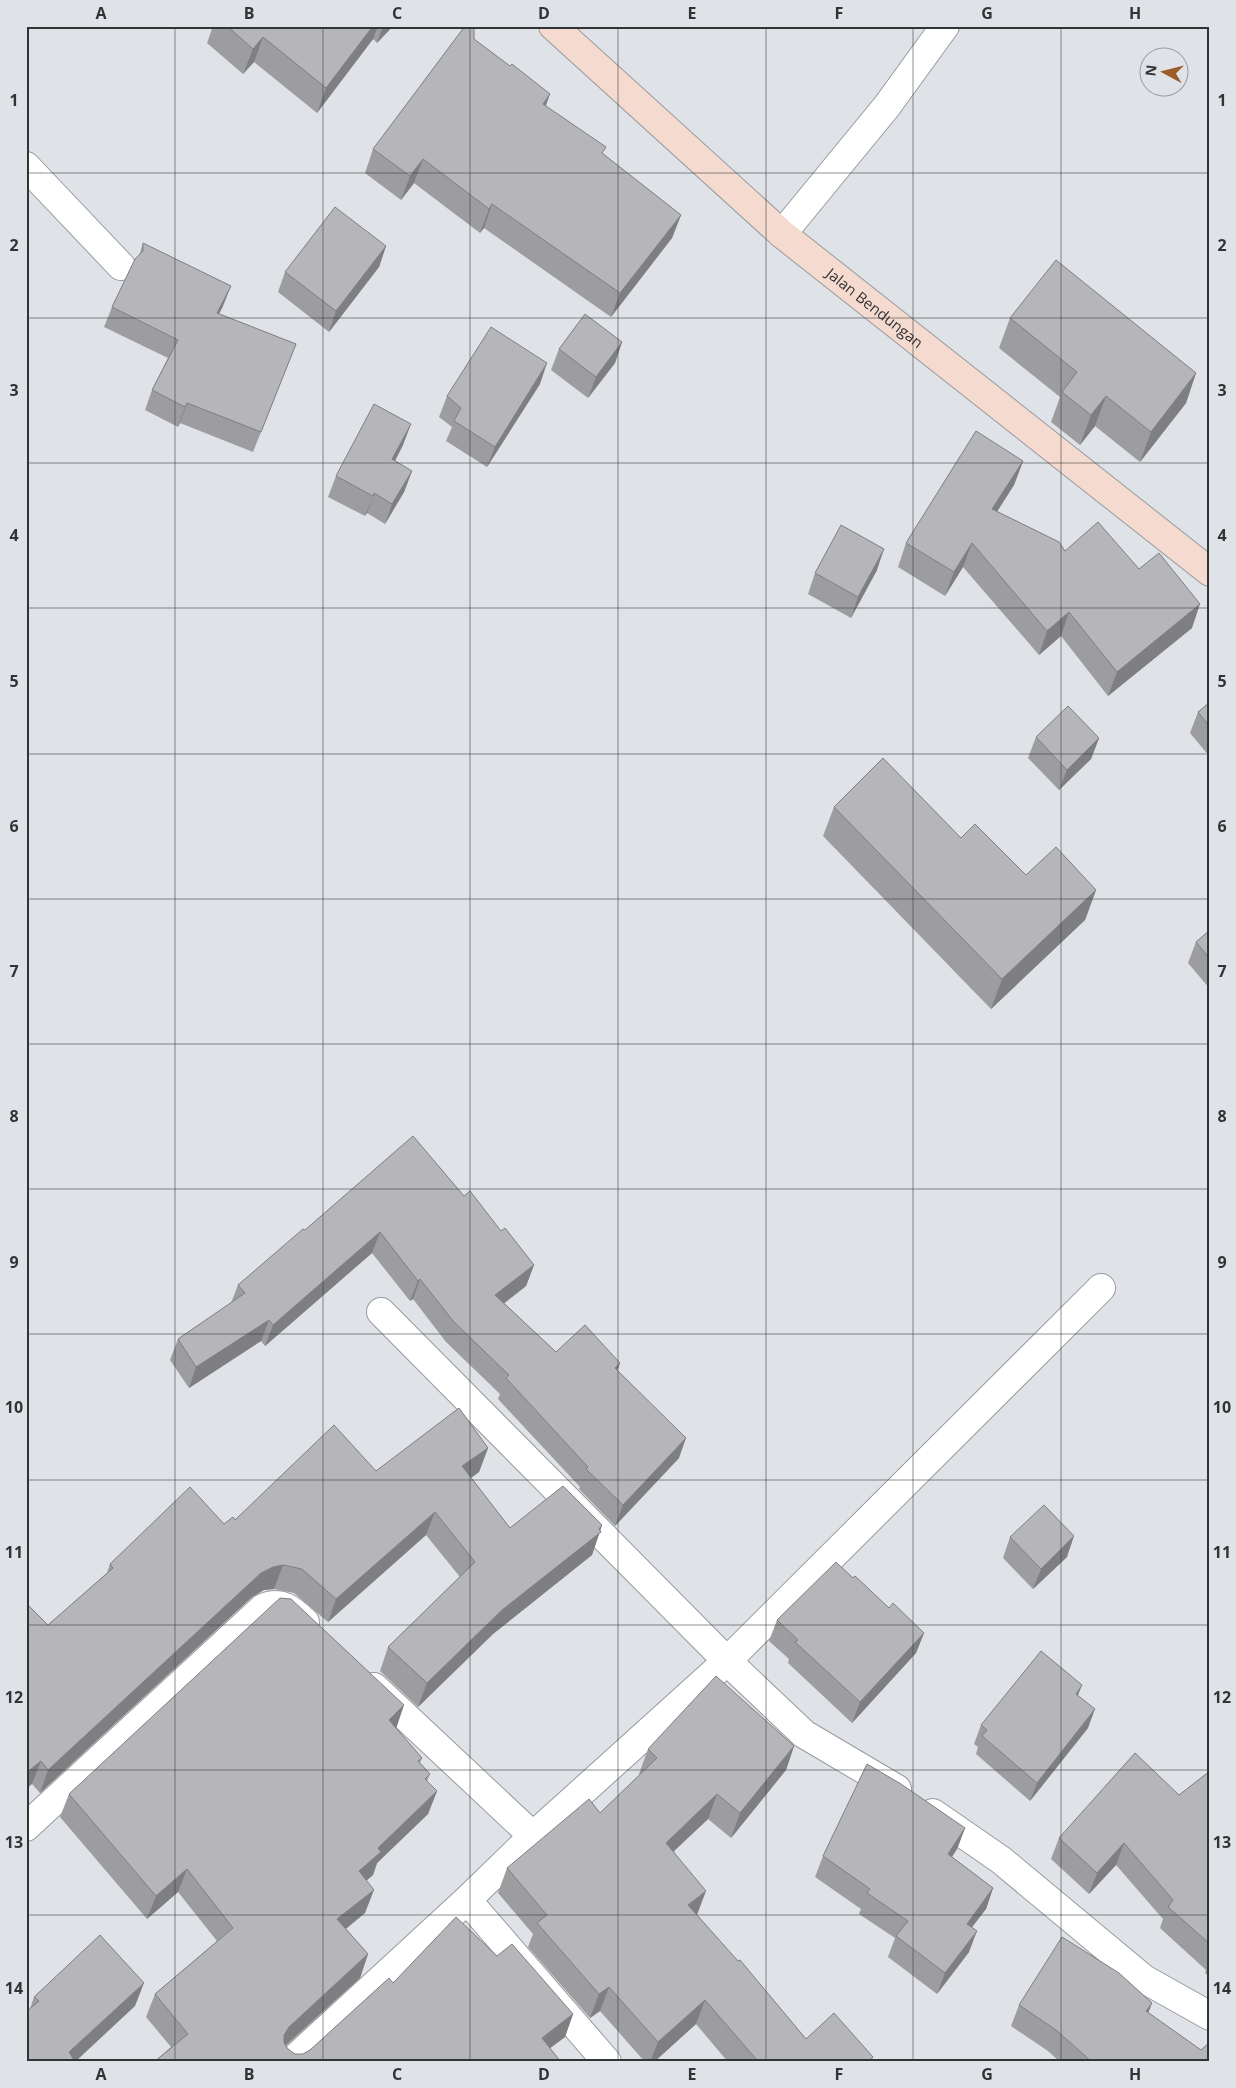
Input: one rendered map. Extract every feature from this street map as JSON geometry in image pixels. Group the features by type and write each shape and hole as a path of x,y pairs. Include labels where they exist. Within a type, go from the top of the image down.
{"street":[{"name":"Jalan Bendungan","path":"553,26 782,234 1210,572"},
{"path":"782,234 887,106 945,26"},
{"path":"26,166 121,266"},
{"path":"292,2062 467,1900 533,1836 727,1661 1101,1288"},
{"path":"381,1312 727,1661 804,1734 902,1792 1001,1860 1144,1980 1210,2016"},
{"path":"26,1827 263,1608 271,1604 290,1608 326,1642"},
{"path":"354,1668 533,1836"},
{"path":"467,1900 608,2062"}],"building":[{"path":"227,26 373,26 326,88 263,37 253,49"},
{"path":"465,26 474,26 474,39 510,66 512,64 550,94 543,104 606,147 602,153 681,215 620,293 492,204 489,209 423,159 410,176 373,149"},
{"path":"335,207 386,246 336,311 285,272"},
{"path":"143,243 231,286 217,313 296,344 261,432 187,403 185,407 152,390 178,340 112,307 135,259 143,251"},
{"path":"1056,260 1196,373 1151,432 1106,396 1091,415 1062,392 1077,372 1010,318"},
{"path":"585,314 622,342 596,377 559,349"},
{"path":"491,327 547,363 495,447 454,421 461,408 447,396"},
{"path":"374,404 411,424 392,459 412,471 392,504 374,493 373,496 336,476"},
{"path":"976,431 1023,461 992,509 1059,542 1065,551 1098,522 1139,569 1159,553 1200,604 1117,672 1069,612 1047,631 972,543 954,572 906,543"},
{"path":"841,525 884,549 858,597 815,573"},
{"path":"1210,702 1210,727 1198,712"},
{"path":"1068,706 1099,738 1067,770 1036,737"},
{"path":"883,758 961,838 975,824 1026,875 1056,847 1096,890 1002,979 834,807"},
{"path":"1210,930 1210,959 1196,942"},
{"path":"413,1136 464,1196 470,1191 501,1231 505,1228 534,1265 495,1295 556,1352 585,1325 620,1363 615,1368 686,1438 623,1505 586,1469 588,1467 506,1378 509,1375 454,1322 420,1279 418,1281 380,1232 273,1325 269,1320 196,1367 178,1339 245,1293 238,1285 303,1229 305,1230"},
{"path":"459,1408 488,1448 462,1466 510,1528 563,1486 602,1525 599,1529 601,1532 502,1610 427,1683 388,1647 475,1562 435,1512 336,1599 302,1569 283,1565 273,1567 261,1573 48,1770 41,1761 26,1773 26,1603 48,1625 113,1568 110,1564 190,1487 224,1524 233,1517 235,1520 334,1425 376,1471"},
{"path":"1044,1505 1074,1536 1041,1569 1010,1537"},
{"path":"836,1562 853,1578 855,1576 889,1608 893,1603 924,1633 860,1702 795,1642 798,1640 777,1620"},
{"path":"280,1598 291,1599 404,1705 389,1720 422,1758 418,1761 430,1774 425,1779 437,1791 378,1848 381,1852 359,1871 374,1890 337,1919 368,1954 289,2027 284,2035 284,2043 295,2054 303,2054 310,2050 389,1978 393,1983 456,1917 497,1956 512,1944 573,2014 542,2038 561,2062 154,2062 188,2034 155,1994 233,1928 187,1869 156,1896 69,1794"},
{"path":"1041,1651 1082,1685 1076,1694 1095,1709 1037,1783 982,1736 987,1730 981,1725"},
{"path":"716,1676 794,1746 740,1813 717,1794 666,1843 706,1891 688,1905 738,1961 740,1960 806,2039 834,2013 873,2057 868,2062 753,2062 756,2059 705,2000 658,2042 609,1987 599,1994 537,1923 547,1915 507,1868 589,1799 600,1813 657,1758 648,1749"},
{"path":"1135,1753 1179,1795 1210,1771 1210,1944 1168,1907 1173,1900 1124,1843 1097,1873 1059,1838"},
{"path":"867,1764 901,1784 965,1828 948,1854 993,1888 967,1924 977,1931 945,1973 896,1936 908,1921 867,1893 870,1889 823,1856"},
{"path":"100,1935 144,1983 69,2052 75,2062 26,2062 26,2012 39,2001 34,1997"},
{"path":"1062,1937 1119,1973 1152,2003 1146,2011 1201,2050 1210,2042 1210,2062 1092,2062 1056,2030 1019,2005"}]}
